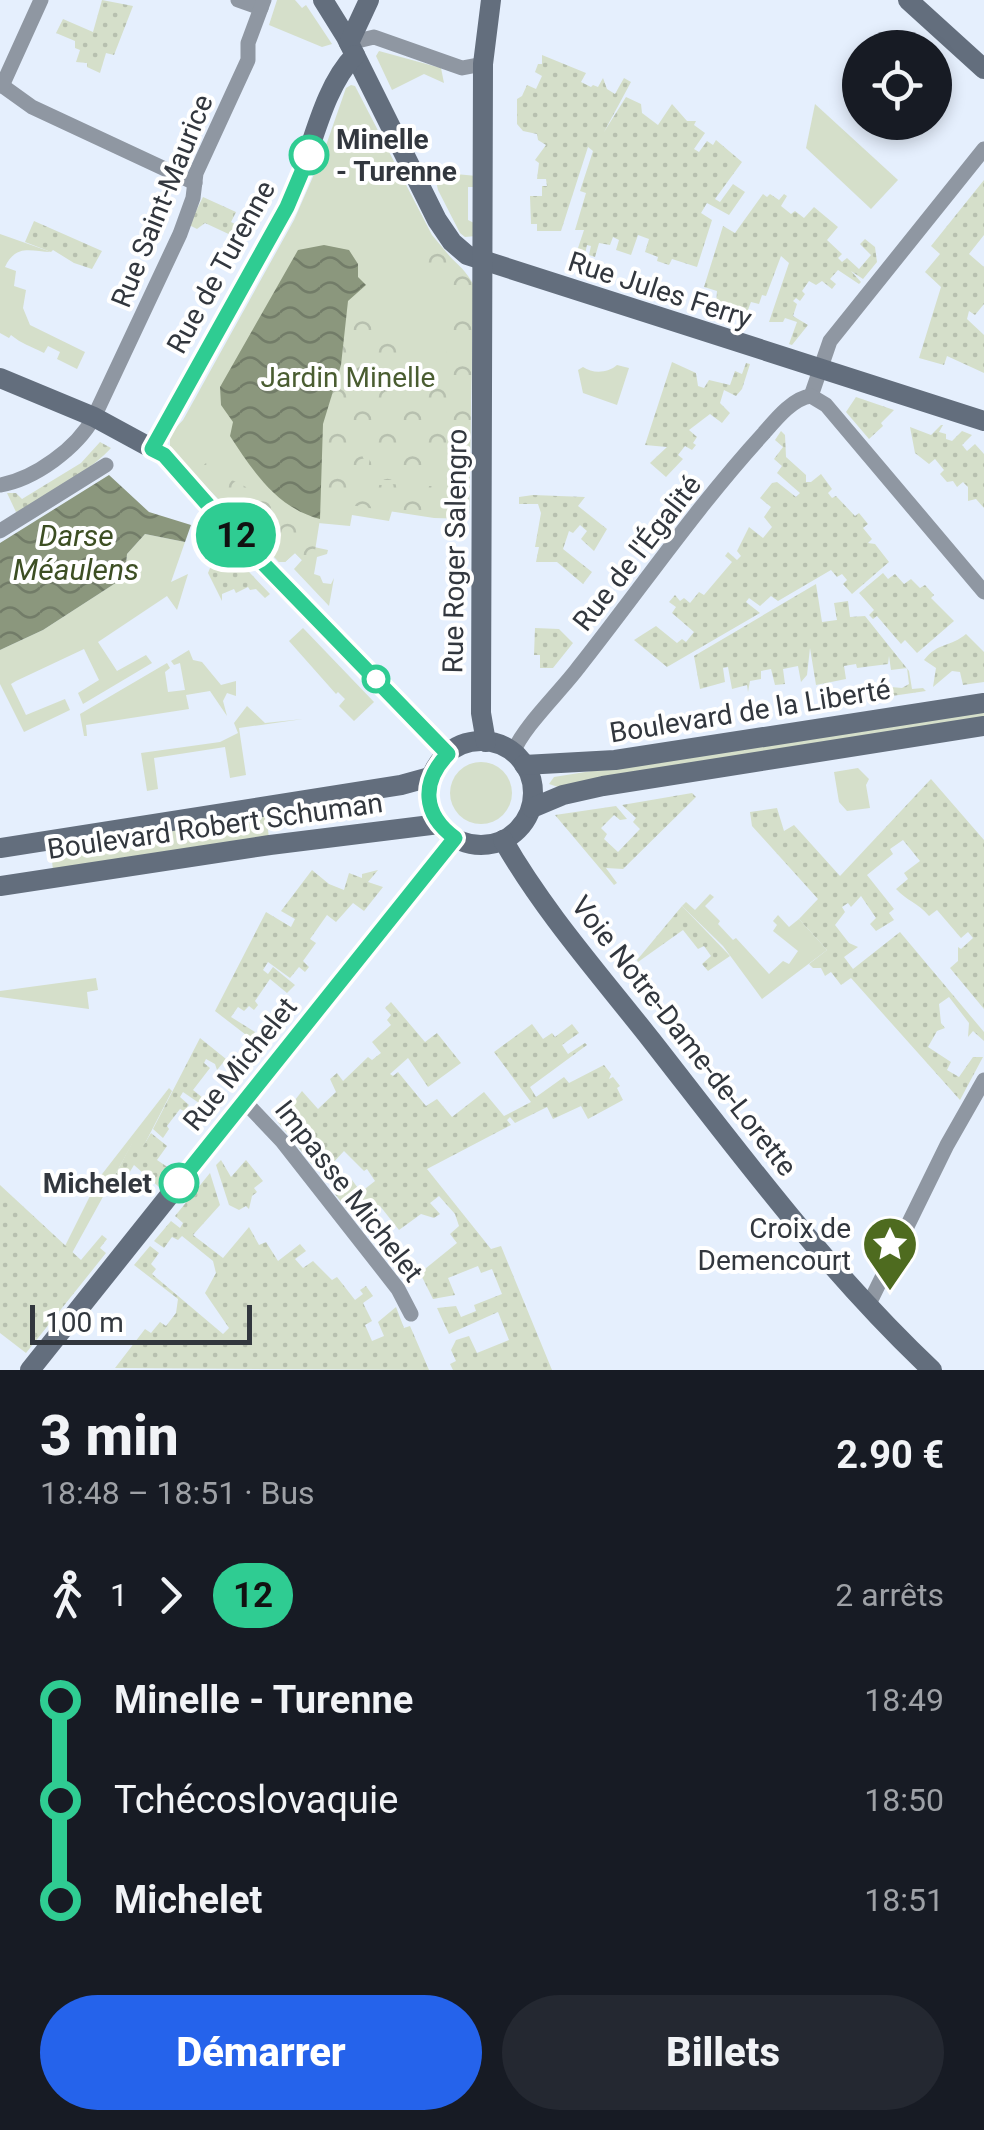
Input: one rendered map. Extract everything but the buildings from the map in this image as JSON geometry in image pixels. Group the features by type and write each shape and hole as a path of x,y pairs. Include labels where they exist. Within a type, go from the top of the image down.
{"main road":[{"name":"Rue Jules Ferry","path":"323,0 352,49 442,228 462,252 984,420"},
{"name":"Rue de Turenne","path":"152,449 287,207 369,0"},
{"name":"Rue Roger Salengro","path":"486,742 482,714 484,64 492,0"},
{"path":"908,0 984,70"},
{"path":"0,378 94,417 164,455 223,522 448,754"},
{"name":"Boulevard de la Liberté","path":"519,759 615,760 984,703"},
{"name":"Boulevard de la Liberté","path":"532,808 563,795 603,786 984,726"},
{"path":"486,742 519,759 532,790 532,808 516,831 503,840 480,845 447,831 429,800 430,777 459,746 486,742"},
{"name":"Boulevard Robert Schuman","path":"0,848 401,785 430,777"},
{"name":"Boulevard Robert Schuman","path":"0,886 270,845 447,831"},
{"name":"Rue Michelet","path":"30,1370 245,1102 447,831"},
{"name":"Voie Notre-Dame-de-Lorette","path":"503,840 544,902 838,1274 932,1370"}],"street":[{"path":"42,0 1,85 32,107 195,183"},
{"path":"238,0 262,4"},
{"name":"Rue Saint-Maurice","path":"0,485 13,483 56,458 88,429 180,234 218,120 248,60 248,43 262,4"},
{"path":"352,49 374,37 462,68 484,64"},
{"path":"984,149 830,341 811,396 826,405 984,592"},
{"name":"Rue de l'Égalité","path":"519,759 518,738 540,716 764,432 800,398 811,396"},
{"path":"0,531 106,465"},
{"path":"868,1306 984,1080"},
{"name":"Impasse Michelet","path":"245,1102 282,1141 398,1288 412,1314"}],"green space":[{"path":"102,0 133,6 114,55 106,53 100,73 87,67 87,63 76,62 80,50 75,48 75,41 56,33 63,19 93,32"},
{"path":"277,0 295,0 302,8 306,5 332,44 322,47 269,25"},
{"path":"379,51 441,68 444,83 424,74 392,90 376,56"},
{"path":"542,55 586,73 581,82 591,87 598,87 603,78 607,89 615,94 624,78 631,82 604,132 626,97 641,104 642,113 658,125 672,104 687,121 696,121 694,125 705,133 694,149 699,152 707,141 713,145 716,140 742,162 715,199 720,202 733,184 745,192 729,215 707,203 701,213 712,220 697,267 672,259 669,265 657,261 658,257 645,252 649,239 638,235 631,255 616,250 619,240 613,237 610,245 599,243 595,257 589,255 591,246 587,245 585,254 577,251 584,230 575,230 586,193 580,191 593,151 588,147 561,231 537,231 537,224 531,224 530,196 542,196 542,186 547,186 546,179 537,179 539,163 535,160 546,145 538,140 537,134 523,131 517,124 517,99 527,85 536,89 542,76 535,72 538,64 542,64"},
{"name":"Jardin Minelle","path":"355,86 432,235 473,284 469,519 392,511 389,521 352,515 350,526 318,523 314,547 328,550 317,557 314,574 323,583 331,584 334,578 329,606 294,569 302,560 295,553 279,562 170,448 170,434 183,420 294,220 346,88"},
{"path":"815,104 842,129 842,140 854,140 898,180 871,209 806,148"},
{"path":"434,172 477,176 477,187 468,187 468,220 476,224 476,236 465,237 460,233 438,190"},
{"path":"984,180 984,235 969,254 984,267 984,304 975,315 969,311 967,319 984,335 984,373 947,356 944,365 919,358 941,287 925,272 940,254 931,246"},
{"path":"763,194 779,200 784,194 787,196 781,206 804,218 814,207 838,227 827,240 842,254 838,258 842,262 847,258 859,269 871,255 860,244 865,239 875,247 877,262 863,279 851,271 859,284 838,270 830,279 836,284 832,289 822,281 816,285 809,281 800,301 793,301 797,304 793,316 808,325 792,345 789,344 797,322 785,318 783,322 769,322 789,263 781,256 766,296 762,295 759,304 751,302 746,315 716,306 717,291 704,287 723,226 735,233"},
{"path":"203,197 236,212 231,222 241,227 235,237 205,223 197,229 189,225"},
{"path":"34,221 102,251 92,269 53,250 25,242"},
{"path":"0,234 51,252 19,252 5,267 16,271 14,286 26,290 23,308 30,325 85,352 77,369 57,359 60,352 48,346 44,353 0,333"},
{"path":"417,242 449,257 473,284 469,519 434,518 324,501 323,505 319,489 323,424 341,365 348,301 358,294 373,304 372,323 384,334 400,338 403,344 401,361 389,355 379,360 390,369 393,379 382,402 384,424 369,425 366,440 351,440 355,452 364,460 364,475 355,487 360,490 374,484 398,485 402,486 402,496 412,498 413,491 420,486 433,486 437,498 445,488 466,487 466,473 462,471 435,473 419,480 402,472 394,480 380,480 368,469 369,439 380,436 382,431 390,433 403,422 397,414 399,399 406,394 397,381 401,367 423,369 434,379 444,370 456,289 440,280 431,266 421,266 412,250"},
{"path":"672,362 696,373 698,386 704,388 709,380 730,385 735,371 742,374 746,363 750,364 736,396 724,390 720,403 730,413 722,423 710,414 689,430 697,437 693,443 696,445 692,450 685,446 678,455 683,459 666,477 650,463 667,447 645,445"},
{"path":"617,365 629,368 617,405 583,393 578,370 583,367 600,372"},
{"path":"856,397 894,410 869,439 846,412"},
{"path":"941,425 939,432 952,441 962,431 972,435 962,445 967,451 975,444 984,454 984,508 976,499 968,501 968,487 963,482 957,487 953,481 947,482 935,459 929,464 915,453 910,427 931,435"},
{"path":"781,431 785,435 786,457 806,475 806,482 821,474 832,489 828,493 832,498 836,496 868,524 863,528 872,539 868,543 875,544 889,562 852,594 843,584 847,580 842,574 837,577 831,570 778,601 771,596 760,606 749,598 746,602 760,613 667,667 634,640 656,626 677,643 682,639 686,642 694,632 672,613 676,607 669,602 675,595 690,603 699,592 704,595 732,562 725,556 728,552 737,560 741,556 737,551 749,527 763,538 772,527 764,517 771,507 760,498 772,483 777,482 796,497 800,493 777,473 782,466 774,459 783,447 775,440"},
{"path":"100,442 111,448 52,493 16,512 7,493 16,493 22,499 81,463"},
{"path":"206,463 248,488 271,491 304,514 320,519 312,570 295,553 279,562 194,474"},
{"path":"519,497 585,497 578,506 607,529 594,551 581,539 587,531 580,525 573,533 569,531 563,549 592,572 583,584 557,562 536,562 541,513 538,504 519,504"},
{"path":"145,534 185,542 171,582 188,574 177,610 167,596 98,642 117,671 146,655 152,663 83,704 78,693 99,680 84,649 16,681 11,684 26,715 65,699 70,710 24,732 0,684 0,650 43,630 125,577 127,554"},
{"path":"228,550 270,594 265,598 256,589 248,587 236,593 234,589 222,594 222,601 208,573 216,553"},
{"path":"883,573 888,579 895,574 904,584 911,579 920,588 925,585 934,595 931,598 954,621 917,653 905,640 901,644 877,616 873,619 869,615 874,610 859,593"},
{"path":"816,584 822,622 837,620 834,603 848,601 850,617 865,616 907,668 891,670 889,656 888,664 844,666 846,679 816,685 810,648 807,675 801,682 798,666 783,669 785,684 775,685 771,669 761,671 761,679 750,681 748,692 747,685 732,689 728,667 723,668 725,682 700,689 694,656"},
{"path":"303,628 374,702 354,721 339,706 345,699 336,694 289,641"},
{"path":"535,628 559,629 573,643 553,668 540,668 540,655 534,655"},
{"path":"966,634 984,652 984,682 963,685 960,672 952,671 933,687 936,668 924,660 934,650"},
{"path":"189,650 193,660 202,662 221,685 236,681 236,696 227,693 223,701 227,716 210,691 186,695 189,709 86,725 84,736 80,714 167,663 168,692 185,690 180,663 174,665 171,661"},
{"path":"907,669 912,689 926,691 892,696 891,687 909,684"},
{"path":"247,706 265,723 303,719 239,728 246,775 230,778 225,747 154,758 158,789 147,791 141,753 220,742 238,733 234,723"},
{"path":"984,708 984,720 558,787 549,784 554,777"},
{"path":"481,762 503,771 512,793 503,815 481,824 459,815 450,793 459,771"},
{"path":"858,768 869,779 866,785 870,808 847,811 839,802 834,772"},
{"path":"931,779 984,840 984,1009 950,968 958,961 958,947 961,949 973,938 968,932 961,938 937,910 929,916 896,889 908,879 904,873 920,861 903,840 890,849 893,854 867,875 894,909 889,913 894,920 876,931 870,924 876,918 861,896 851,907 848,903 842,907 845,912 835,925 849,943 858,947 844,957 853,969 900,932 984,1032 984,1041 973,1031 968,1037 969,1023 949,997 939,1004 945,1028 937,1031 928,1047 951,1062 947,1070 959,1077 973,1057 983,1057 960,1100 851,978 841,985 831,972 825,976 821,968 809,964 827,950 799,919 818,899 752,826 750,812 777,808 784,831 794,825 840,876"},
{"path":"692,793 696,797 623,869 606,868 617,883 614,885 555,815 616,806 627,819 620,820 614,815 601,828 607,834 604,839 618,852 640,829 633,822 636,818 622,805"},
{"path":"266,814 269,838 53,871 51,851 55,846"},
{"path":"312,870 344,890 349,873 362,878 362,874 378,870 368,882 383,887 364,911 353,903 336,922 327,915 310,939 316,943 303,961 309,967 305,972 299,967 290,978 268,962 263,970 268,974 273,967 295,985 287,993 270,979 255,1001 258,1005 254,1010 249,1006 244,1011 238,1007 231,1017 255,1032 250,1038 215,1011 266,912 291,927 295,919 281,911"},
{"path":"710,894 714,897 705,906 720,921 718,924 769,974 783,961 789,964 798,951 773,931 778,915 789,927 799,919 827,950 762,999 723,946 682,906 686,902 695,910"},
{"path":"682,906 730,956 708,971 702,964 711,956 704,946 698,949 683,930 638,962 637,960"},
{"path":"96,978 98,990 87,992 89,1009 0,997 0,991"},
{"path":"391,1002 425,1042 437,1033 461,1063 428,1087 408,1058 390,1074 398,1072 426,1106 437,1099 452,1117 484,1092 504,1116 531,1102 494,1052 532,1024 543,1039 552,1033 555,1037 572,1024 579,1033 562,1045 568,1054 587,1045 530,1087 536,1097 564,1077 569,1083 604,1065 611,1074 609,1079 613,1077 620,1086 617,1088 623,1100 588,1119 581,1106 553,1119 547,1107 515,1123 510,1117 507,1120 511,1125 427,1169 491,1249 501,1246 552,1370 453,1370 450,1364 456,1361 451,1350 456,1340 469,1336 477,1353 509,1340 498,1312 449,1334 437,1308 456,1306 461,1317 476,1311 474,1305 502,1294 492,1269 481,1273 478,1266 448,1278 455,1295 433,1299 420,1273 457,1243 450,1234 459,1226 455,1214 439,1196 430,1203 440,1214 434,1218 421,1214 399,1230 380,1206 373,1212 365,1202 350,1213 331,1189 352,1180 361,1192 375,1181 367,1169 364,1171 344,1151 331,1165 325,1158 314,1167 278,1122 302,1091 318,1109 336,1092 330,1079 337,1073 343,1081 368,1057 372,1060 381,1053 372,1042 391,1025 387,1020 391,1015 385,1008"},
{"path":"200,1038 226,1059 217,1070 206,1059 204,1063 210,1068 193,1090 203,1098 199,1103 183,1092 180,1097 189,1105 184,1111 180,1109 163,1138 153,1129"},
{"path":"169,1088 172,1091 142,1149 132,1144 72,1253 65,1246 99,1178"},
{"path":"151,1133 167,1146 157,1160 172,1170 159,1187 134,1165 120,1188 112,1181 132,1143 142,1148"},
{"path":"221,1160 231,1177 246,1160 263,1181 254,1188 257,1192 249,1209 229,1205 216,1165"},
{"path":"210,1173 220,1205 193,1235 223,1258 249,1227 259,1245 266,1242 278,1261 300,1244 306,1251 295,1259 303,1268 313,1261 332,1280 337,1277 355,1300 366,1286 373,1296 363,1303 372,1321 365,1325 372,1341 384,1336 378,1322 396,1307 404,1328 410,1326 429,1370 115,1368 145,1329 151,1333 160,1322 166,1326 176,1313 178,1299 134,1265 150,1246 159,1253 151,1264 156,1269 152,1274 223,1334 229,1328 205,1293 216,1273 213,1261 182,1236 178,1240 172,1237 164,1248 154,1241 171,1221 180,1228 183,1223 175,1216"},
{"path":"0,1185 81,1260 102,1235 107,1239 100,1248 106,1253 26,1353 0,1333"}],"water":[{"path":"324,245 349,250 358,264 358,277 366,285 348,301 341,365 323,424 320,519 279,497 248,462 230,436 233,422 221,405 220,387 298,250"},
{"name":"Darse Méaulens","path":"109,475 149,512 191,525 185,542 145,534 127,554 125,577 43,630 0,650 0,543"}],"bus line":[{"name":"12","path":"179,1183 455,838 439,824 429,800 430,777 448,754 223,522 164,455 152,449 293,196 309,155"}],"place":[{"name":"Minelle - Turenne","path":"309,155"},
{"name":"Michelet","path":"179,1183"},
{"name":"Croix de Demencourt","path":"890,1293"}]}
